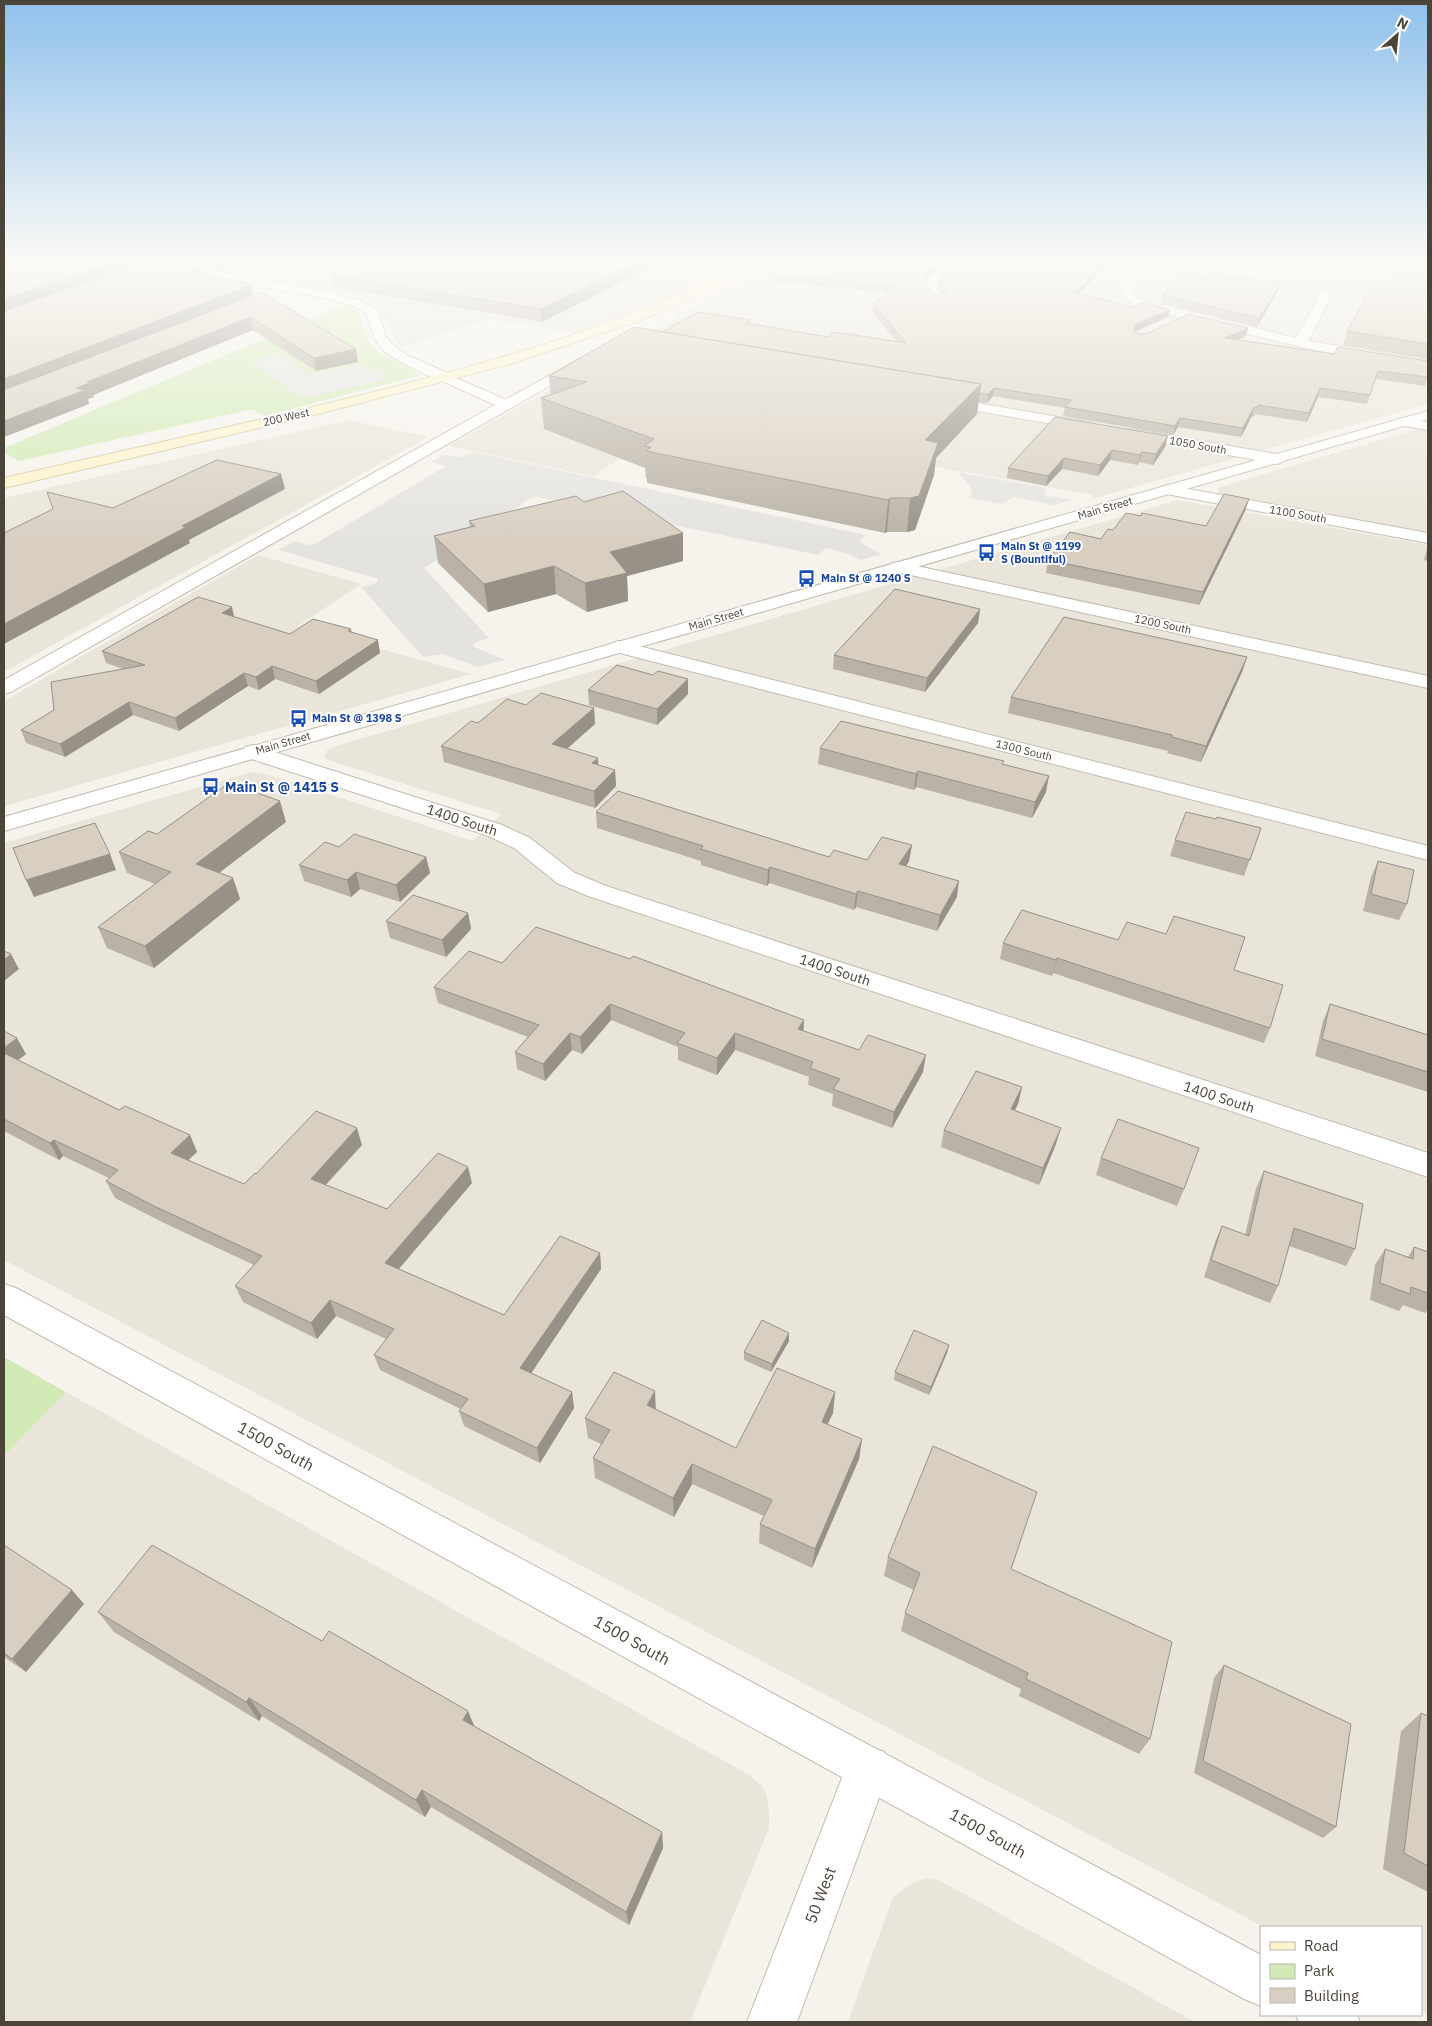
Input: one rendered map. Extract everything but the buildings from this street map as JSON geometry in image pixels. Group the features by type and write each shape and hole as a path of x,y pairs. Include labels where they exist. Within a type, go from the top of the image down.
{"main road":[{"name":"200 West","path":"4,483 375,396 524,356"}],"street":[{"path":"399,356 506,404"},
{"path":"4,688 591,356"},
{"path":"1376,356 1428,364"},
{"path":"923,398 1100,428"},
{"name":"Main Street","path":"4,824 1428,415"},
{"path":"1403,422 1428,426"},
{"name":"1050 South","path":"1119,432 1277,459"},
{"name":"1100 South","path":"1167,490 1428,538"},
{"name":"1200 South","path":"898,567 1428,682"},
{"name":"1300 South","path":"619,647 1428,853"},
{"name":"1400 South","path":"253,752 494,830 522,843 566,878 597,891 1428,1165"},
{"name":"1500 South","path":"4,1298 1260,1981"},
{"name":"50 West","path":"772,2022 868,1768"},
{"path":"1323,2016 1335,2022"}],"shaded area":[{"path":"282,356 308,375 360,364 370,370 381,369 388,373 380,376 385,380 301,398 253,363 262,361 265,359 263,357"},
{"path":"610,356 1428,356 1428,404 1095,498 1089,494 882,457 746,372 618,457 620,458 593,476 449,446"},
{"path":"349,420 428,437 4,672 4,498"},
{"path":"1428,426 1428,532 1228,496 1220,494 1217,490 1220,487"},
{"path":"472,452 866,535 859,542 881,554 861,560 849,554 826,548 818,555 534,496 424,568 489,638 474,643 474,647 505,660 477,667 443,654 423,657 361,587 377,583 378,579 279,550 295,541 308,545 315,544 446,466 431,462 445,455 461,457"},
{"path":"958,472 1046,488 1044,495 1072,500 1054,505 1013,497 1002,504 969,498 972,494 970,491 972,489"},
{"path":"1178,500 1428,545 1428,2014 1422,2011 1422,1926 1262,1926 4,1260 4,843 252,772 273,776 473,841 501,814 325,758 326,751 336,746"},
{"path":"258,555 361,584 298,626 471,674 4,806 4,701"},
{"path":"66,1392 749,1775 762,1786 767,1796 769,1828 690,2022 4,2022 4,1456"},
{"path":"927,1878 938,1880 950,1886 1195,2022 848,2022 893,1897 916,1881"}],"green space":[{"path":"224,356 384,356 416,372 418,376 264,416 253,409 19,461 4,453 4,448"},
{"path":"4,1357 66,1392 4,1456"}],"place":[{"name":"Main St @ 1199 S (Bountiful)","path":"987,552"},
{"name":"Main St @ 1240 S","path":"807,578"},
{"name":"Main St @ 1398 S","path":"298,718"},
{"name":"Main St @ 1415 S","path":"211,787"}]}
